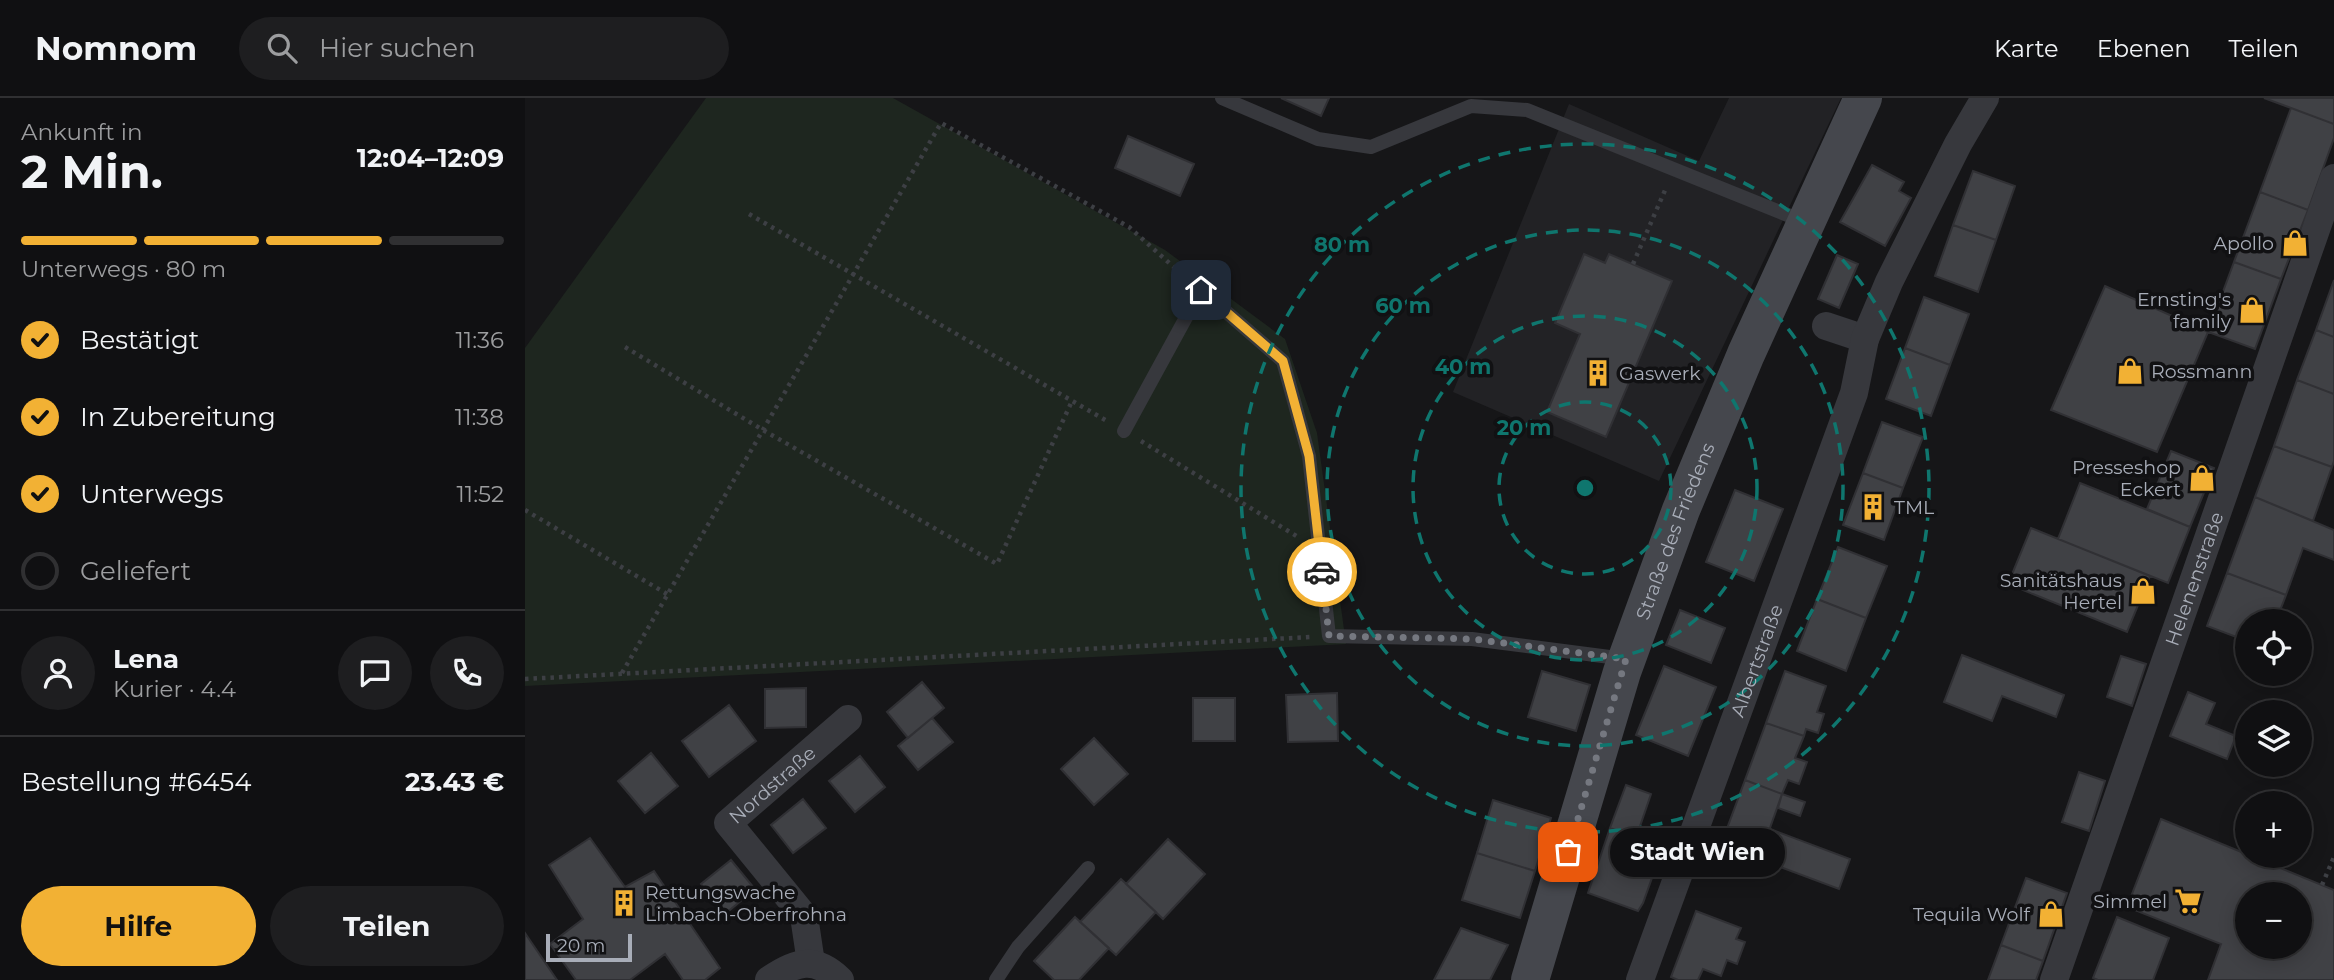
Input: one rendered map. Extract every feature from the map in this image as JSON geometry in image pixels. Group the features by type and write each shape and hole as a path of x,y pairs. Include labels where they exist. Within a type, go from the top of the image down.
{"main road":[{"name":"Straße des Friedens","path":"1530,980 1626,659 1686,498 1746,354 1863,98"}],"street":[{"name":"Albertstraße","path":"1640,980 1854,393 1865,339 1889,282 1985,98"},
{"name":"Helenenstraße","path":"2054,980 2334,178"},
{"path":"1826,326 1865,339"},
{"name":"Nordstraße","path":"823,969 804,916 728,823 848,719"},
{"path":"769,980 792,967 823,969"}],"lane":[{"path":"1222,98 1318,139 1371,147 1471,106 1527,110 1805,222"},
{"path":"1124,431 1201,290 1283,361 1309,456 1329,636 1472,639 1626,659"},
{"path":"996,980 1018,947 1088,868"}],"path":[{"path":"622,673 941,123 1129,227 1201,290"},
{"path":"1633,264 1674,169"},
{"path":"749,214 1124,431 1319,550"},
{"path":"625,347 763,430 997,564 1072,401"},
{"path":"525,510 667,594"},
{"path":"525,679 1329,636"},
{"path":"2322,885 2334,857"}],"shaded area":[{"path":"706,98 893,98 1165,250 1285,339 1317,433 1346,644 525,686 525,348"},
{"path":"1729,98 1841,98 1659,481 1453,392 1569,104 1699,161"}],"building":[{"path":"1281,98 1329,98 1321,116"},
{"path":"2264,98 2334,98 2334,124 2291,108"},
{"path":"2291,108 2334,124 2334,138 2308,210 2260,192"},
{"path":"1128,136 1194,164 1180,196 1115,168"},
{"path":"1872,165 1904,182 1899,191 1911,198 1885,246 1840,222"},
{"path":"1973,171 2015,186 1996,240 1953,225"},
{"path":"2260,192 2308,210 2281,279 2234,262"},
{"path":"1953,225 1996,240 1978,292 1935,276"},
{"name":"Gaswerk","path":"1584,254 1605,263 1609,254 1672,281 1606,437 1547,412 1580,334 1555,323"},
{"path":"1837,255 1858,264 1839,308 1818,299"},
{"path":"2234,262 2281,279 2255,349 2208,332"},
{"path":"2334,280 2334,337 2316,330"},
{"name":"Rossmann","path":"2105,286 2208,332 2157,452 2051,410"},
{"path":"1924,297 1969,314 1950,365 1905,348"},
{"path":"2316,330 2334,337 2334,394 2297,380"},
{"path":"1905,348 1950,365 1931,416 1886,399"},
{"path":"2297,380 2334,394 2332,467 2274,446"},
{"path":"1882,422 1923,437 1903,488 1863,473"},
{"path":"2274,446 2332,467 2313,521 2255,497"},
{"path":"2171,451 2214,468 2190,527 2147,509"},
{"name":"TML","path":"1863,473 1903,488 1884,540 1843,525"},
{"path":"2080,483 2190,527 2168,583 2058,539"},
{"path":"1735,490 1783,509 1754,581 1706,562"},
{"path":"2255,497 2334,530 2334,560 2303,548 2286,595 2227,573"},
{"path":"2031,528 2150,576 2127,632 2008,584"},
{"path":"1838,547 1887,566 1866,618 1817,599"},
{"path":"2227,573 2286,595 2281,609 2235,609 2235,636 2207,626"},
{"path":"1817,599 1866,618 1846,671 1797,651"},
{"path":"1680,610 1725,628 1711,663 1666,645"},
{"path":"1962,655 2064,695 2056,717 2002,696 1992,721 1944,702"},
{"path":"2121,656 2146,664 2132,706 2107,697"},
{"path":"1664,666 1716,687 1688,756 1636,735"},
{"path":"1542,671 1590,685 1576,731 1528,717"},
{"path":"1785,671 1826,686 1817,712 1824,714 1818,733 1806,729 1804,736 1766,723"},
{"path":"922,682 944,708 908,738 887,712"},
{"path":"806,688 806,727 765,728 765,689"},
{"path":"2188,692 2215,703 2206,724 2235,736 2235,739 2227,759 2170,736"},
{"path":"1337,693 1338,741 1288,742 1286,695"},
{"path":"1193,698 1235,698 1235,741 1193,741"},
{"path":"729,705 756,741 709,777 682,741"},
{"path":"932,718 953,742 918,770 898,746"},
{"path":"1766,723 1804,736 1795,758 1807,762 1799,784 1788,780 1782,794 1745,780"},
{"path":"1094,738 1128,774 1094,805 1061,769"},
{"path":"651,753 678,786 645,813 618,781"},
{"path":"860,756 885,787 855,812 829,781"},
{"path":"2079,772 2105,781 2089,831 2062,822"},
{"path":"1745,780 1782,794 1760,856 1722,842"},
{"path":"1626,785 1651,794 1636,838 1610,828"},
{"path":"1782,794 1805,802 1800,816 1778,808"},
{"path":"803,799 826,828 793,853 771,825"},
{"path":"1493,800 1551,818 1535,871 1477,853"},
{"name":"Simmel","path":"2161,819 2235,849 2235,868 2280,868 2334,890 2334,980 2208,980 2221,944 2127,907"},
{"path":"1610,828 1663,847 1638,911 1588,893"},
{"path":"1770,829 1850,859 1839,889 1759,859"},
{"name":"Rettungswache Limbach-Oberfrohna","path":"590,838 625,887 654,871 720,968 705,980 683,980 665,954 630,980 576,980 550,944 583,919 549,865"},
{"path":"1168,839 1205,874 1163,919 1126,884"},
{"path":"1477,853 1535,871 1520,918 1462,900"},
{"path":"731,860 755,889 725,914 701,884"},
{"path":"2026,878 2067,893 2043,961 2001,945"},
{"path":"1121,879 1156,912 1116,955 1080,922"},
{"path":"1696,911 1741,928 1736,939 1745,942 1737,964 1727,960 1721,976 1703,969 1698,980 1678,980 1671,977"},
{"path":"1075,917 1109,948 1079,980 1054,980 1034,961"},
{"path":"2117,917 2169,938 2153,980 2093,978"},
{"path":"1461,928 1508,945 1490,980 1434,980"},
{"path":"525,933 557,980 525,980"},
{"path":"2001,945 2043,961 2036,980 1988,980"}],"way so far":[{"path":"1322,572 1329,636 1472,639 1626,659 1568,852"}],"place":[{"name":"Apollo","path":"2295,243"},
{"name":"Ernsting's family","path":"2252,310"},
{"name":"Rossmann","path":"2130,371"},
{"name":"Gaswerk","path":"1598,373"},
{"name":"Presseshop Eckert","path":"2202,478"},
{"name":"TML","path":"1873,507"},
{"name":"Sanitätshaus Hertel","path":"2143,591"},
{"name":"Stadt Wien","path":"1568,852"},
{"name":"Simmel","path":"2188,901"},
{"name":"Rettungswache Limbach-Oberfrohna","path":"624,903"},
{"name":"Tequila Wolf","path":"2051,914"}],"route":[{"path":"1201,290 1283,361 1309,456 1322,572"}]}
